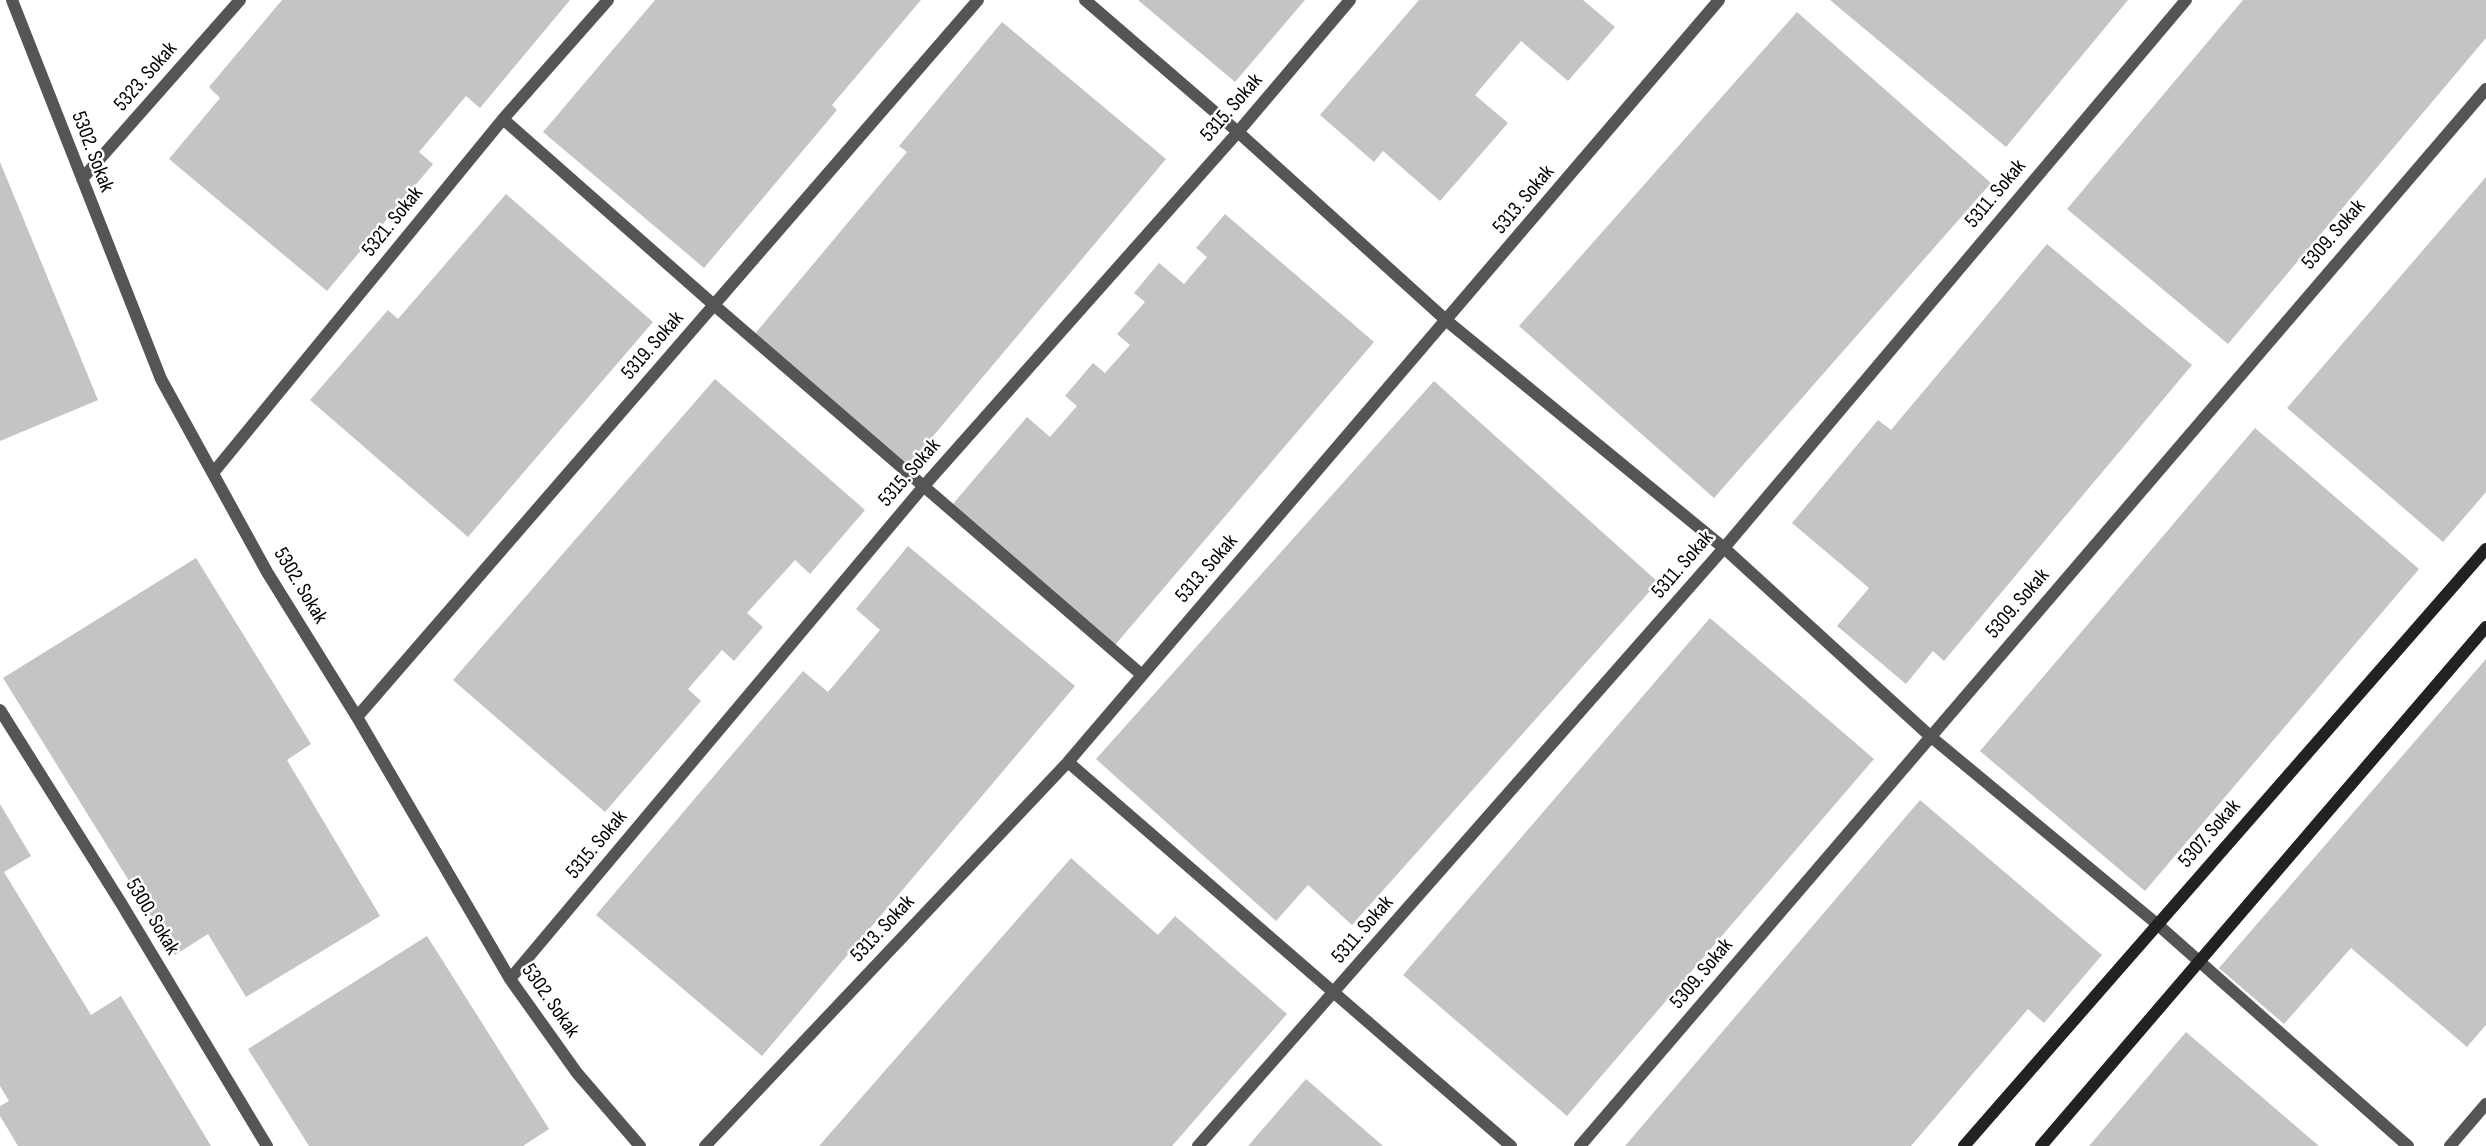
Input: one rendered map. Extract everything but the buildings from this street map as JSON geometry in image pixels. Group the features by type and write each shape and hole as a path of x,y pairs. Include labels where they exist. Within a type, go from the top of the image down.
{"street":[{"name":"5302. Sokak","path":"12,0 161,379 267,572 357,717 510,979 577,1073 640,1146"},
{"name":"5323. Sokak","path":"82,179 240,0"},
{"name":"5321. Sokak","path":"213,473 503,119 608,0"},
{"name":"5319. Sokak","path":"357,717 978,0"},
{"path":"1085,0 1238,132 1446,321 1724,548 1930,736 2157,924 2409,1146"},
{"name":"5315. Sokak","path":"510,979 923,487 1238,132 1350,0"},
{"name":"5313. Sokak","path":"705,1146 1068,762 1719,0"},
{"name":"5311. Sokak","path":"1198,1146 1724,548 2186,0"},
{"name":"5309. Sokak","path":"1580,1146 2486,89"},
{"path":"503,119 923,487 1142,675"},
{"name":"5307. Sokak","path":"1964,1146 2486,549"},
{"path":"2041,1146 2486,627"},
{"name":"5300. Sokak","path":"0,710 121,903 267,1146"},
{"path":"1068,762 1511,1146"},
{"path":"2450,1146 2486,1104"}]}
